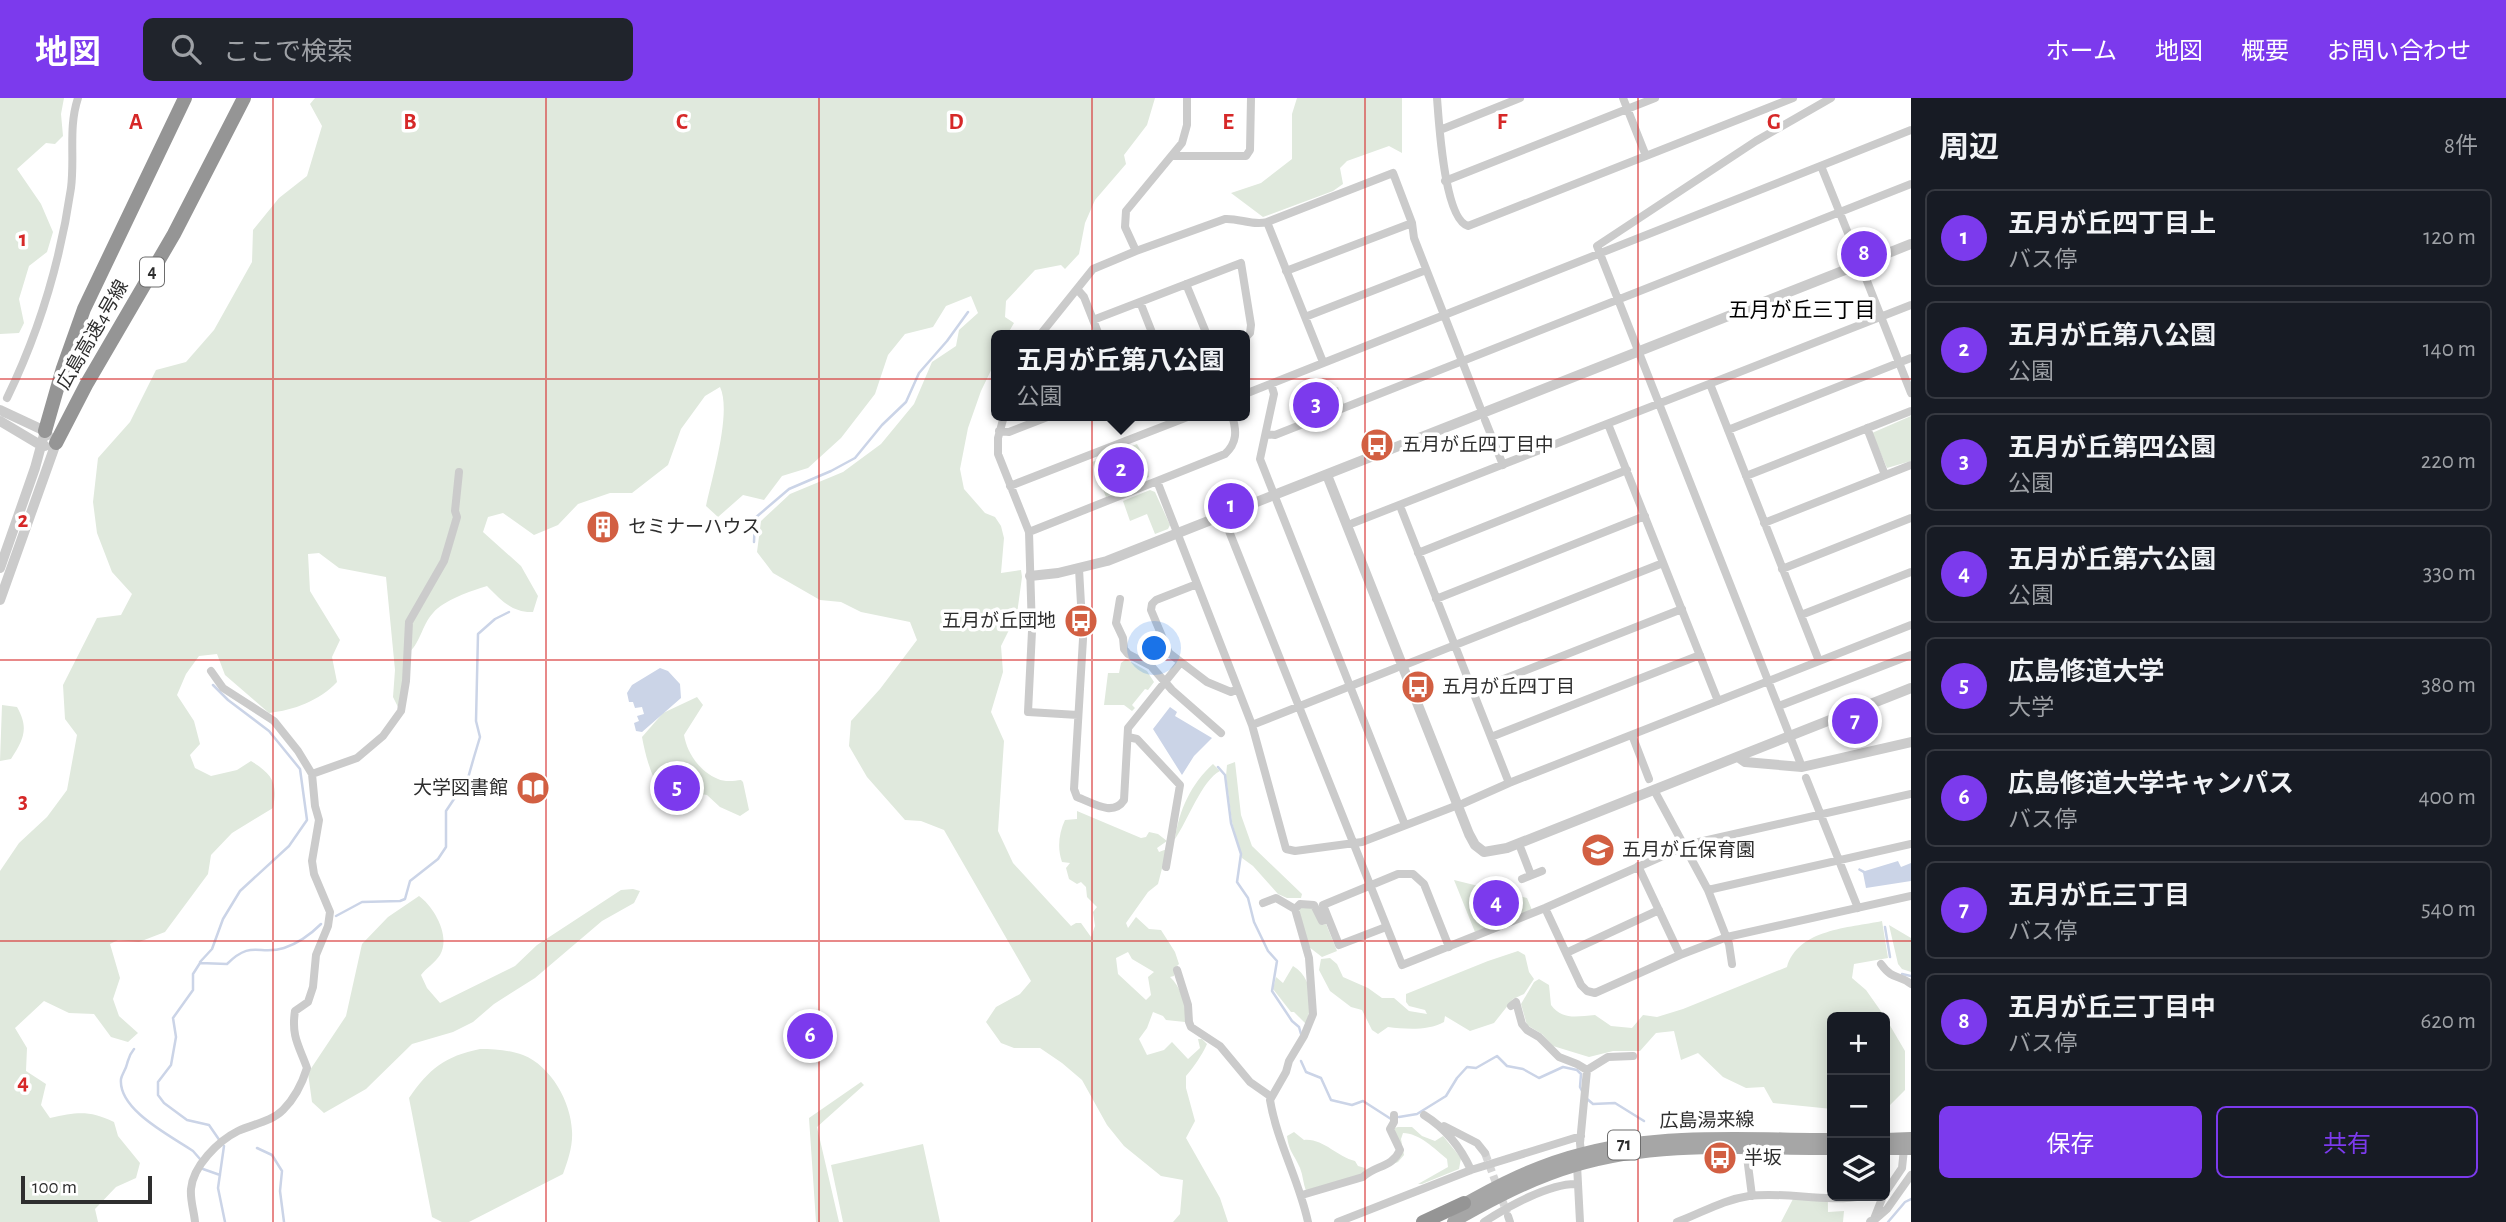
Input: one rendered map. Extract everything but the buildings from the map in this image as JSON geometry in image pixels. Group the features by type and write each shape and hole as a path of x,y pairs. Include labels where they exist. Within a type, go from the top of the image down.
{"highway":[{"name":"広島高速4号線","path":"45,431 62,368 84,309 185,98"},
{"name":"広島高速4号線","path":"49,445 174,234 244,98"},
{"path":"1423,1222 1464,1203"}],"main road":[{"name":"広島湯来線","path":"1432,1222 1521,1174 1659,1141 1827,1139"},
{"path":"1890,1140 1909,1145"},
{"path":"1890,1148 1909,1145"},
{"name":"広島湯来線","path":"1453,1222 1516,1188 1579,1159 1642,1153 1827,1149"}],"street":[{"path":"7,398 40,324 55,276 73,177 71,131 78,98"},
{"path":"1136,251 1124,224 1127,208 1182,143 1187,98"},
{"path":"1172,156 1246,156 1250,150 1251,98"},
{"path":"1437,98 1445,181 1460,222 1468,226 1793,98"},
{"path":"1440,130 1520,98"},
{"path":"1623,98 1646,156"},
{"path":"1445,181 1655,98"},
{"path":"1802,766 1597,246 1756,141 1832,98"},
{"path":"1250,392 1911,130"},
{"path":"1821,166 1857,258"},
{"path":"1044,330 1093,269 1225,219 1258,224 1267,222 1392,173 1412,223 1414,238 1426,270 1480,407"},
{"path":"1266,434 1275,435 1911,184"},
{"path":"1267,222 1322,362"},
{"path":"1286,271 1412,223"},
{"path":"1030,576 1079,569 1177,534 1911,244"},
{"path":"1093,320 1241,263 1251,323 1250,333"},
{"path":"1305,317 1426,270"},
{"path":"1863,271 1911,393"},
{"path":"1186,284 1205,330"},
{"path":"1077,289 1084,297 1097,330"},
{"path":"1140,302 1151,330"},
{"path":"1353,523 1911,305"},
{"path":"1728,430 1911,358"},
{"path":"1271,384 1273,394 1260,459 1405,825"},
{"path":"1710,384 1819,662"},
{"path":"0,410 45,431 49,445 0,600"},
{"path":"1746,476 1911,411"},
{"path":"1485,420 1503,466"},
{"path":"0,421 49,445"},
{"path":"1002,421 998,454 1029,532 1031,631 1028,712 1078,715"},
{"path":"999,432 1009,432 1037,421"},
{"path":"1010,486 1177,421"},
{"path":"1029,532 1219,457 1228,451 1236,436 1233,421"},
{"path":"1608,424 1718,701"},
{"path":"1867,428 1885,475"},
{"path":"0,568 49,445"},
{"path":"1764,523 1911,465"},
{"path":"1418,553 1627,470"},
{"path":"312,774 357,758 383,736 401,710 406,681 409,622 444,561 457,517 455,511 459,472"},
{"path":"1327,475 1399,667 1461,804 1470,836 1481,851 1493,852 1519,844 1911,688"},
{"path":"1157,481 1252,725 1286,849 1295,851 1353,844 1405,825 1911,625"},
{"path":"1400,506 1509,783"},
{"path":"1223,516 1402,965 1545,908 1684,847 1911,794"},
{"path":"1436,599 1645,516"},
{"path":"1782,569 1911,518"},
{"path":"1252,725 1663,563"},
{"path":"1079,569 1083,639 1074,789 1077,797 1110,809 1121,805 1124,800 1128,728 1181,662"},
{"path":"1801,615 1911,572"},
{"path":"1197,584 1156,600 1151,607 1167,651 1210,684 1231,692 1238,689"},
{"path":"1120,600 1116,623 1123,638 1124,649 1151,666 1222,733"},
{"path":"1473,691 1682,609"},
{"path":"1779,706 1911,654"},
{"path":"1491,737 1700,655"},
{"path":"195,1222 191,1185 215,1147 237,1131 282,1112 302,1086 307,1068 296,1045 293,1026 295,1011 307,1002 313,988 316,955 328,926 330,912 314,874 312,861 319,820 312,774 274,721 223,688 211,671"},
{"path":"1632,735 1649,779"},
{"path":"1128,737 1137,739 1180,785 1166,867"},
{"path":"1738,757 1745,762 1802,766 1911,742"},
{"path":"1806,778 1858,908"},
{"path":"1654,790 1708,890 1727,937 1731,964"},
{"path":"1519,844 1531,875"},
{"path":"1708,890 1911,844"},
{"path":"1638,866 1680,955"},
{"path":"1522,879 1542,871"},
{"path":"1387,927 1339,945 1323,905 1402,873 1413,874 1424,884 1449,947"},
{"path":"1545,908 1581,985 1592,993 1603,991 1680,955 1727,937 1911,895"},
{"path":"1263,903 1276,898 1295,909 1309,958 1312,1014 1304,1036 1270,1096 1308,1222"},
{"path":"1295,909 1300,904 1314,905 1322,921 1328,919"},
{"path":"1566,953 1659,910"},
{"path":"1881,964 1894,978 1909,981 1911,984"},
{"path":"1177,970 1188,1005 1191,1027 1220,1046 1250,1082 1270,1096"},
{"path":"1511,1006 1516,1002 1524,1026 1559,1058 1587,1070"},
{"path":"1587,1070 1608,1057 1633,1056"},
{"path":"1580,1222 1577,1184 1587,1070"},
{"path":"1302,1195 1363,1177 1393,1160 1400,1150 1390,1129 1394,1115"},
{"path":"1424,1115 1441,1128 1463,1153 1471,1170"},
{"path":"1441,1128 1444,1126 1477,1143 1485,1153"},
{"path":"1338,1222 1471,1170 1581,1136"},
{"path":"1890,1184 1902,1168 1909,1145"},
{"path":"1746,1149 1752,1196"},
{"path":"1871,1222 1887,1209 1911,1175"},
{"path":"1487,1221 1543,1193 1567,1184 1577,1184"},
{"path":"1677,1222 1721,1202 1752,1196 1827,1198"},
{"path":"1871,1222 1877,1215 1880,1201"}],"shaded area":[{"path":"0,98 64,98 61,114 63,136 55,144 46,143 17,169 41,204 53,232 47,252 29,266 19,299 24,323 19,333 0,334"},
{"path":"315,98 1155,98 1147,125 1124,155 1126,164 1095,200 1085,223 1079,254 1065,269 1061,265 1035,270 1006,301 1005,317 1014,323 1010,330 991,330 991,370 968,428 960,469 964,489 985,513 995,517 1001,526 1004,538 1001,573 1021,570 1022,577 1017,614 1001,646 1003,672 991,712 1004,741 998,831 1013,863 1071,926 1081,923 1091,937 1095,926 1093,912 1097,907 1087,897 1086,887 1081,882 1077,884 1069,879 1066,868 1070,863 1062,862 1060,857 1059,841 1065,820 1077,819 1077,811 1141,838 1146,837 1149,832 1158,834 1167,841 1157,848 1159,852 1167,849 1158,884 1148,892 1126,923 1128,928 1136,917 1149,929 1161,930 1175,952 1179,964 1174,969 1174,976 1170,977 1182,997 1185,1022 1166,1020 1153,1012 1139,1039 1147,1055 1164,1050 1172,1042 1188,1059 1200,1048 1198,1039 1207,1044 1186,1076 1186,1088 1195,1121 1186,1138 1220,1198 1228,1222 1173,1222 1180,1214 1183,1180 1161,1176 1124,1146 1107,1125 1082,1080 1062,1063 1040,1048 1014,1048 1001,1043 986,1022 996,1007 1020,994 1031,981 944,830 921,821 905,820 867,777 849,746 851,721 880,689 917,640 910,622 861,612 841,602 820,600 773,573 757,552 761,521 790,494 843,472 881,444 914,404 932,362 956,346 959,330 978,313 971,296 946,306 933,327 905,334 888,355 875,394 841,438 808,468 782,476 764,500 743,495 718,517 706,506 724,412 720,387 705,396 681,429 668,465 632,493 610,493 578,504 558,525 534,535 503,513 488,517 483,532 521,566 538,596 533,612 513,608 487,586 458,596 438,608 429,618 415,646 406,655 406,673 398,707 393,697 395,670 386,577 339,568 319,553 308,554 310,591 340,640 332,657 337,682 330,689 306,704 269,713 225,675 217,654 199,656 186,674 177,695 194,721 200,744 190,755 195,768 211,776 237,770 251,761 272,780 275,792 273,808 232,833 211,855 208,874 165,932 139,942 118,940 110,944 120,978 113,999 119,1016 138,1033 128,1042 111,1037 94,1014 69,1013 44,1001 15,1028 27,1048 26,1071 46,1084 41,1105 50,1118 83,1113 114,1122 118,1136 140,1163 136,1178 116,1187 95,1209 98,1222 0,1222 0,871 19,843 47,817 67,790 77,735 65,719 63,685 97,618 121,615 132,594 112,572 97,533 93,502 98,458 130,422 156,370 186,362 214,330 252,262 253,230 279,198 307,176 322,126 310,104","holes":["1128,952 1132,959 1154,972 1148,977 1151,995 1146,1000 1118,974 1116,958"]},
{"path":"1297,98 1402,98 1402,153 1389,146 1347,161 1340,168 1343,184 1333,191 1263,217 1231,193 1261,183 1292,159 1292,114"},
{"path":"1338,387 1344,404 1298,422 1291,400 1307,393 1312,397"},
{"path":"1911,416 1911,461 1887,468 1872,433"},
{"path":"1137,444 1147,463 1149,477 1106,497 1092,462"},
{"path":"1150,490 1155,492 1170,525 1168,529 1155,534 1147,514 1130,521 1123,501"},
{"path":"1126,659 1147,671 1154,682 1132,705 1135,708 1132,711 1124,705 1104,705 1108,673 1119,673 1121,663"},
{"path":"697,697 703,705 684,735 686,742 695,761 711,776 720,780 743,782 749,810 740,816 720,807 707,795 691,792 663,796 650,768 642,737 663,713"},
{"path":"2,705 17,707 24,727 22,739 11,759 0,761"},
{"path":"1235,762 1241,815 1252,846 1302,894 1301,898 1287,898 1278,894 1253,866 1242,858 1232,822 1226,776 1227,765"},
{"path":"1213,764 1220,771 1201,792 1175,839 1187,798 1198,780"},
{"path":"1454,880 1527,898 1532,910 1475,932"},
{"path":"621,890 640,891 634,903 602,921 535,978 494,1004 473,1022 453,1032 412,1044 366,1089 324,1113 312,1102 308,1073 346,1016 362,944 388,917 419,896 435,914 442,931 443,947 440,955 421,975 427,988 440,1003 515,966 537,945"},
{"path":"1301,907 1311,907 1321,925 1326,924 1337,951 1322,957 1309,947 1299,911"},
{"path":"1882,921 1888,958 1854,964 1852,978 1866,990 1881,1012 1827,1012 1827,1108 1773,1103 1764,1087 1746,1088 1723,1077 1698,1053 1681,1060 1674,1031 1656,1033 1640,1051 1613,1051 1589,1057 1553,1046 1542,1034 1527,1025 1521,1004 1534,982 1539,979 1549,985 1551,1005 1561,1013 1571,1016 1595,1015 1611,1026 1632,1028 1643,1015 1657,1017 1683,1009 1787,967 1793,954 1802,945 1826,932"},
{"path":"1889,925 1911,938 1911,972 1902,969 1898,964"},
{"path":"1518,951 1525,955 1529,972 1534,979 1524,994 1513,999 1494,1023 1470,1031 1445,1016 1444,1022 1431,1027 1388,1027 1378,1034 1372,1030 1362,1010 1351,1007 1330,991 1319,970 1321,959 1330,958 1337,964 1343,977 1368,988 1382,998 1394,998 1409,1011 1427,1014 1425,1010 1409,1006 1406,994"},
{"path":"1293,966 1304,977 1310,992 1306,1024 1291,1012 1273,989 1276,977 1283,983"},
{"path":"1890,1026 1905,1051 1905,1090 1890,1105"},
{"path":"480,1049 523,1055 551,1076 568,1108 571,1120 570,1153 563,1174 469,1222 442,1222 432,1217 409,1098 439,1065"},
{"path":"861,1082 864,1085 817,1127 839,1222 816,1222 809,1118"},
{"path":"1412,1127 1422,1136 1435,1141 1443,1136 1461,1158 1459,1169 1418,1184 1448,1167 1447,1159 1421,1139 1403,1133 1401,1139 1404,1155 1391,1165 1401,1155 1394,1128"},
{"path":"1294,1132 1304,1140 1317,1142 1355,1161 1366,1171 1361,1176 1306,1191 1288,1141 1287,1136"},
{"path":"923,1144 940,1222 843,1222 831,1165"},
{"path":"1793,1199 1827,1199 1828,1212 1844,1211 1843,1222 1781,1222"}],"water":[{"path":"660,668 668,671 680,684 681,698 642,732 636,731 634,723 639,721 637,716 644,714 642,707 635,708 633,702 629,702 627,693 632,685"},
{"path":"1170,707 1177,712 1175,716 1212,738 1194,756 1182,775 1153,729"},
{"path":"1898,861 1901,867 1911,863 1911,881 1866,888 1863,873 1859,868 1865,871"}],"waterway":[{"path":"754,542 755,518 789,489 855,458 882,425 906,402 919,373 968,312"},
{"path":"336,916 362,902 405,899 410,881 438,859 446,847 446,811 468,778 480,737 476,721 478,634 495,619 509,612"},
{"path":"200,962 212,949 223,919 240,891 289,846 307,820 300,769 269,731 213,685"},
{"path":"1218,767 1225,775 1231,823 1241,854 1237,882 1248,898 1254,922 1268,951 1277,961 1272,991 1299,1027 1301,1034"},
{"path":"220,1141 209,1125 187,1120 164,1103 158,1095 158,1082 171,1065 176,1037 173,1018 193,990 193,974 200,963 227,964 249,950 275,950 289,946 321,924"},
{"path":"1885,927 1890,957"},
{"path":"1902,974 1911,976"},
{"path":"134,1049 121,1079 122,1090 128,1101 148,1121 193,1151 200,1159"},
{"path":"1399,1117 1417,1114 1446,1096 1467,1067 1476,1068 1497,1056 1507,1066 1523,1069 1539,1078 1563,1067 1577,1070 1581,1074 1580,1087 1583,1093"},
{"path":"1301,1061 1306,1072 1321,1078 1331,1100 1352,1105 1363,1101 1391,1119"},
{"path":"1586,1098 1593,1104 1615,1103 1644,1121"},
{"path":"224,1146 218,1188 225,1222"},
{"path":"257,1148 272,1155 282,1171 280,1191 284,1222"},
{"path":"203,1169 220,1175"},
{"path":"1888,1222 1905,1202 1911,1199"}],"tunnel":[{"path":"1485,1153 1507,1213"}],"place":[{"name":"五月が丘三丁目中","path":"1864,254"},
{"name":"五月が丘第四公園","path":"1316,405"},
{"name":"五月が丘四丁目中","path":"1377,445"},
{"name":"五月が丘第八公園","path":"1121,470"},
{"name":"五月が丘四丁目上","path":"1231,506"},
{"name":"セミナーハウス","path":"603,527"},
{"name":"五月が丘団地","path":"1081,621"},
{"name":"五月が丘四丁目","path":"1418,687"},
{"name":"五月が丘三丁目","path":"1855,721"},
{"name":"大学図書館","path":"533,788"},
{"name":"広島修道大学","path":"677,788"},
{"name":"五月が丘保育園","path":"1598,850"},
{"name":"五月が丘第六公園","path":"1496,903"},
{"name":"広島修道大学キャンパス","path":"810,1036"},
{"name":"半坂","path":"1720,1158"}],"district":[{"name":"五月が丘三丁目","path":"1802,310"}]}
